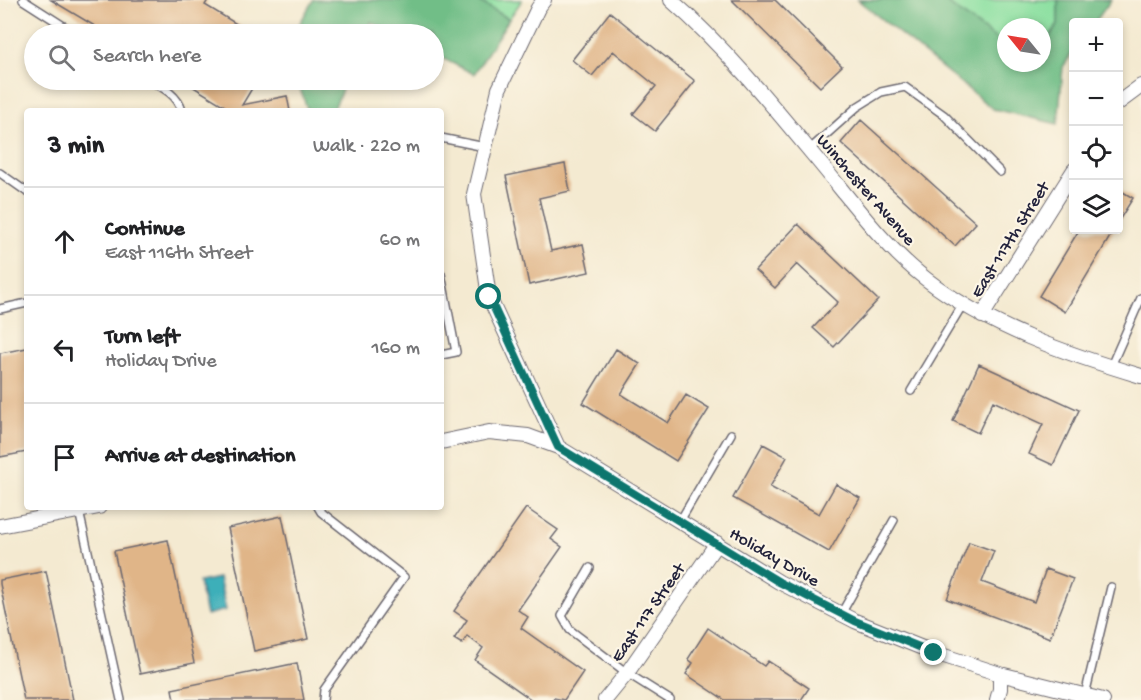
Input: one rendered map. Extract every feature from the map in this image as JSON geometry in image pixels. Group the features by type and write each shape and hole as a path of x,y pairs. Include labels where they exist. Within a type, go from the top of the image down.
{"street":[{"path":"544,0 499,89 474,194 489,297 558,447"},
{"name":"Winchester Avenue","path":"671,0 708,33 886,243 926,279 982,316 1016,332 1141,376"},
{"path":"1123,100 1141,86"},
{"name":"East 117th Street","path":"982,316 1069,178"},
{"name":"Holiday Drive","path":"444,441 489,432 528,436 558,447 779,582 841,614 934,653 1000,674 1103,700"},
{"path":"0,526 84,510"},
{"name":"East 117 Street","path":"605,700 627,673 717,543"},
{"path":"997,700 1000,674"}],"lane":[{"path":"23,0 60,24"},
{"path":"809,150 857,107 880,92 905,87 944,115 1000,172"},
{"path":"166,90 181,108"},
{"path":"444,139 485,147"},
{"path":"0,173 24,190"},
{"path":"444,290 456,352 444,354"},
{"path":"1111,366 1141,298"},
{"path":"0,309 24,304"},
{"path":"911,391 963,304"},
{"path":"680,521 730,434"},
{"path":"320,510 404,576 324,690 323,700"},
{"path":"79,511 121,700"},
{"path":"841,614 894,519"},
{"path":"590,568 562,616 570,630 627,673 670,700"},
{"path":"1085,695 1111,587"}],"green space":[{"path":"313,0 477,0 509,19 474,74 444,59 444,24 375,24 371,22 370,24 300,24"},
{"path":"477,0 522,0 509,19"},
{"path":"858,0 943,0 997,39 997,72 1051,72 1051,35 1058,25 1058,0 1111,0 1098,18 1069,18 1069,58 1063,67 1058,124 993,109"},
{"path":"943,0 1058,0 1058,25 1051,35 1051,18 997,18 997,39"},
{"path":"301,90 342,90 334,108 307,108"}],"water":[{"path":"219,578 226,610 206,615 199,582"}],"building":[{"path":"51,0 208,0 205,5 236,24 91,24"},
{"path":"732,0 775,0 842,66 820,87"},
{"path":"610,12 695,81 655,131 633,114 656,86 613,51 592,76 572,60"},
{"path":"198,90 251,90 242,105 287,96 289,108 228,108"},
{"path":"861,120 976,223 955,246 841,143"},
{"path":"565,164 570,191 539,198 551,251 583,244 589,272 529,285 506,176"},
{"path":"1123,192 1133,198 1123,214"},
{"path":"798,224 878,300 834,347 813,328 838,302 797,264 775,288 755,270"},
{"path":"1077,234 1112,234 1065,312 1039,296"},
{"path":"24,349 24,453 0,457 0,353"},
{"path":"616,349 640,364 621,394 668,423 686,395 709,409 676,461 583,403"},
{"path":"979,364 1079,410 1053,465 1029,454 1043,424 993,401 978,433 953,421"},
{"path":"763,444 787,457 770,487 819,514 836,484 860,498 829,552 733,498"},
{"path":"526,508 558,530 551,539 562,547 518,610 528,617 521,628 583,672 564,700 554,698 552,700 532,700 475,660 483,648 467,636 462,644 454,639 467,620 454,611"},
{"path":"282,516 308,639 254,651 228,528"},
{"path":"168,540 194,663 140,674 114,551"},
{"path":"969,542 994,551 982,582 1034,602 1046,569 1073,579 1050,638 947,599"},
{"path":"46,571 73,700 24,700 0,580"},
{"path":"708,628 764,666 768,661 809,688 801,700 725,700 686,674 693,663 688,659"},
{"path":"297,663 304,700 174,700 172,689"}],"route":[{"path":"489,297 558,447 779,582 855,621 934,653"}]}
